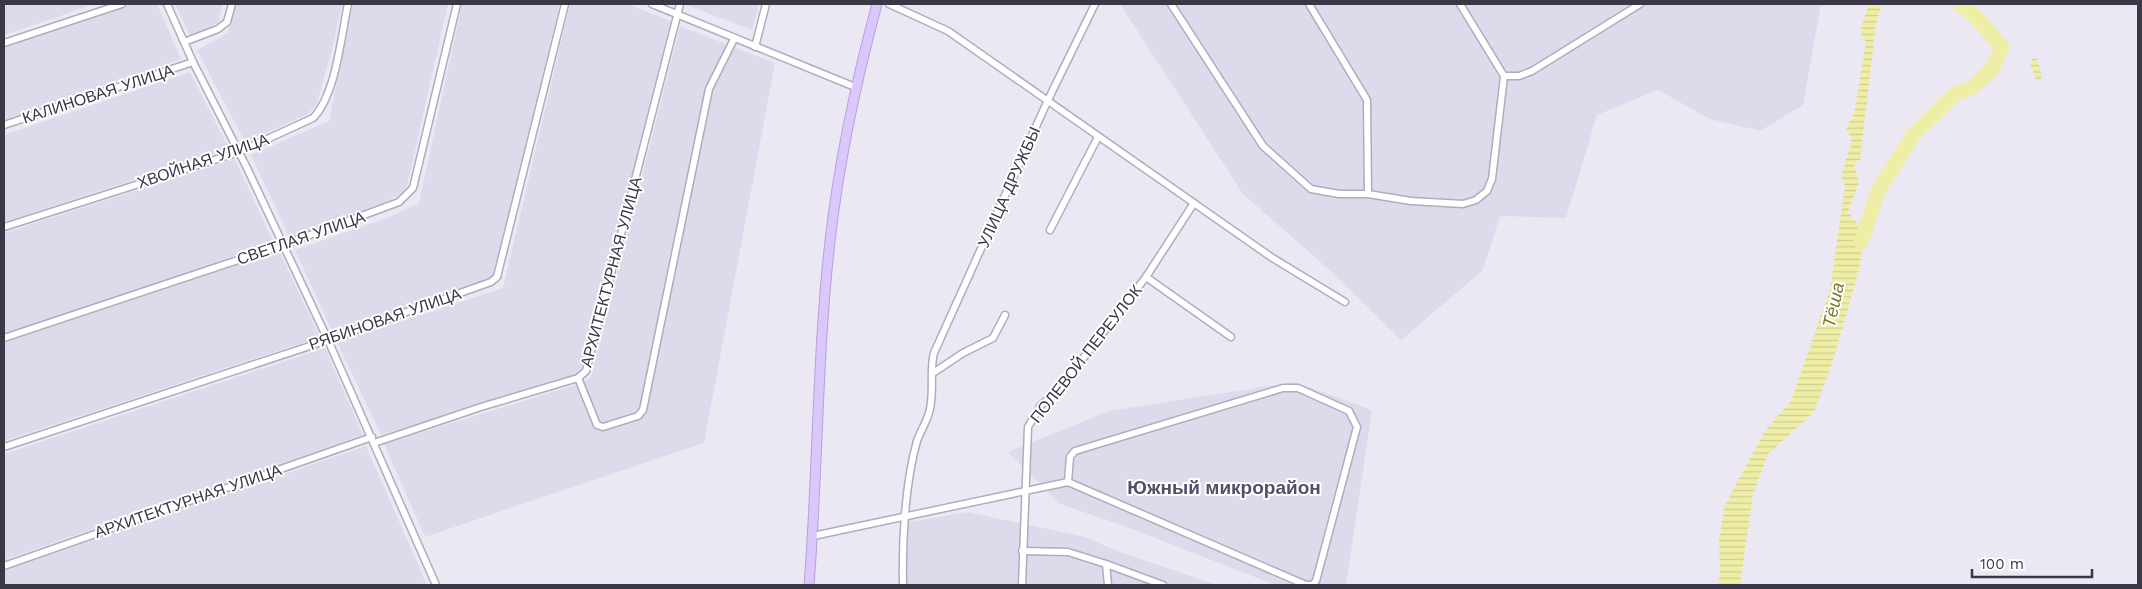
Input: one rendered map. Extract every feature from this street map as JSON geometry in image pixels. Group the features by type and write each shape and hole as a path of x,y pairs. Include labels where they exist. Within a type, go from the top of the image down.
{"main road":[{"path":"809,585 823,331 830,241 855,87 877,4"}],"street":[{"path":"4,43 122,4"},
{"path":"167,4 193,62 239,152 328,340 436,585"},
{"name":"КАЛИНОВАЯ УЛИЦА","path":"184,42 218,29 227,22 232,4"},
{"name":"ХВОЙНАЯ УЛИЦА","path":"4,227 239,152 313,118 321,110 330,87 348,4"},
{"name":"СВЕТЛАЯ УЛИЦА","path":"4,338 283,245 389,207 406,197 413,188 457,4"},
{"name":"РЯБИНОВАЯ УЛИЦА","path":"4,447 328,340 491,282 497,277 565,4"},
{"path":"652,4 855,87"},
{"name":"АРХИТЕКТУРНАЯ УЛИЦА","path":"4,566 373,440 578,378 586,371 680,4"},
{"path":"755,47 766,4"},
{"path":"889,4 948,30 1271,257 1344,302"},
{"name":"УЛИЦА ДРУЖБЫ","path":"903,585 909,478 918,440 929,413 933,389 934,353 1048,100 1095,4"},
{"path":"1171,4 1263,146 1311,189 1338,194 1368,194 1412,201 1464,204 1476,200 1488,191 1492,179 1504,76 1460,4"},
{"path":"1310,4 1367,100 1368,194"},
{"path":"1504,76 1519,76 1532,71 1640,4"},
{"path":"578,378 597,425 602,427 638,416 642,410 709,89 734,38"},
{"name":"КАЛИНОВАЯ УЛИЦА","path":"4,125 193,62"},
{"path":"1050,230 1098,137"},
{"name":"ПОЛЕВОЙ ПЕРЕУЛОК","path":"1022,585 1028,428 1041,405 1057,392 1146,277 1194,203"},
{"name":"ПОЛЕВОЙ ПЕРЕУЛОК","path":"1146,277 1231,337"},
{"path":"933,373 963,353 993,338 1005,315"},
{"path":"813,536 906,518 1068,482 1306,585 1312,584 1316,581 1357,427 1349,411 1298,388 1282,388 1075,451 1070,457 1068,482"},
{"path":"1022,550 1068,552 1163,585"},
{"path":"1106,564 1108,585"}],"shaded area":[{"path":"4,4 95,4 4,35"},
{"path":"127,4 157,4 181,59 4,120 4,46"},
{"path":"175,4 223,4 218,23 191,38"},
{"path":"236,4 342,4 332,50 316,106 306,115 245,142 197,50 228,33"},
{"path":"353,4 448,4 407,186 401,194 387,201 290,238 251,155 329,121"},
{"path":"462,4 560,4 494,275 490,279 333,333 295,250 387,218 419,203"},
{"path":"570,4 628,4 672,22 584,368 574,376 381,435 337,342 503,288"},
{"path":"684,4 759,4 752,30"},
{"path":"1120,4 1821,4 1803,105 1760,131 1710,119 1658,90 1597,115 1566,218 1500,216 1483,270 1401,340 1333,273 1243,194"},
{"path":"680,26 775,63 704,443 425,537 384,444 575,385 591,378"},
{"path":"190,72 229,149 4,222 4,135"},
{"path":"235,159 273,241 200,269 4,335 4,233"},
{"path":"279,251 320,337 4,441 4,343"},
{"path":"325,348 363,435 4,560 4,454"},
{"name":"Южный микрорайон","path":"1295,382 1372,410 1346,585 1275,585 1127,527 1060,504 1008,452 1109,411"},
{"path":"366,446 427,585 4,585 4,571"},
{"path":"968,512 1085,537 1117,551 1217,585 899,585 902,523"}],"water":[{"name":"Тёша","path":"1869,4 1882,4 1876,23 1860,160 1854,164 1859,182 1848,212 1857,223 1872,225 1864,234 1859,270 1833,360 1814,412 1768,454 1753,494 1740,585 1717,585 1720,575 1719,540 1725,505 1765,431 1791,401 1830,290 1845,185 1841,177 1852,139 1846,129 1854,113 1866,43 1860,31"},
{"path":"2032,59 2037,59 2042,77 2040,81 2036,79 2030,63"}],"waterway":[{"path":"1861,242 1878,191 1913,135 1955,94 1973,87 1992,69 2002,47 1975,16 1960,4"}],"district":[{"name":"Южный микрорайон","path":"1224,487"}]}
